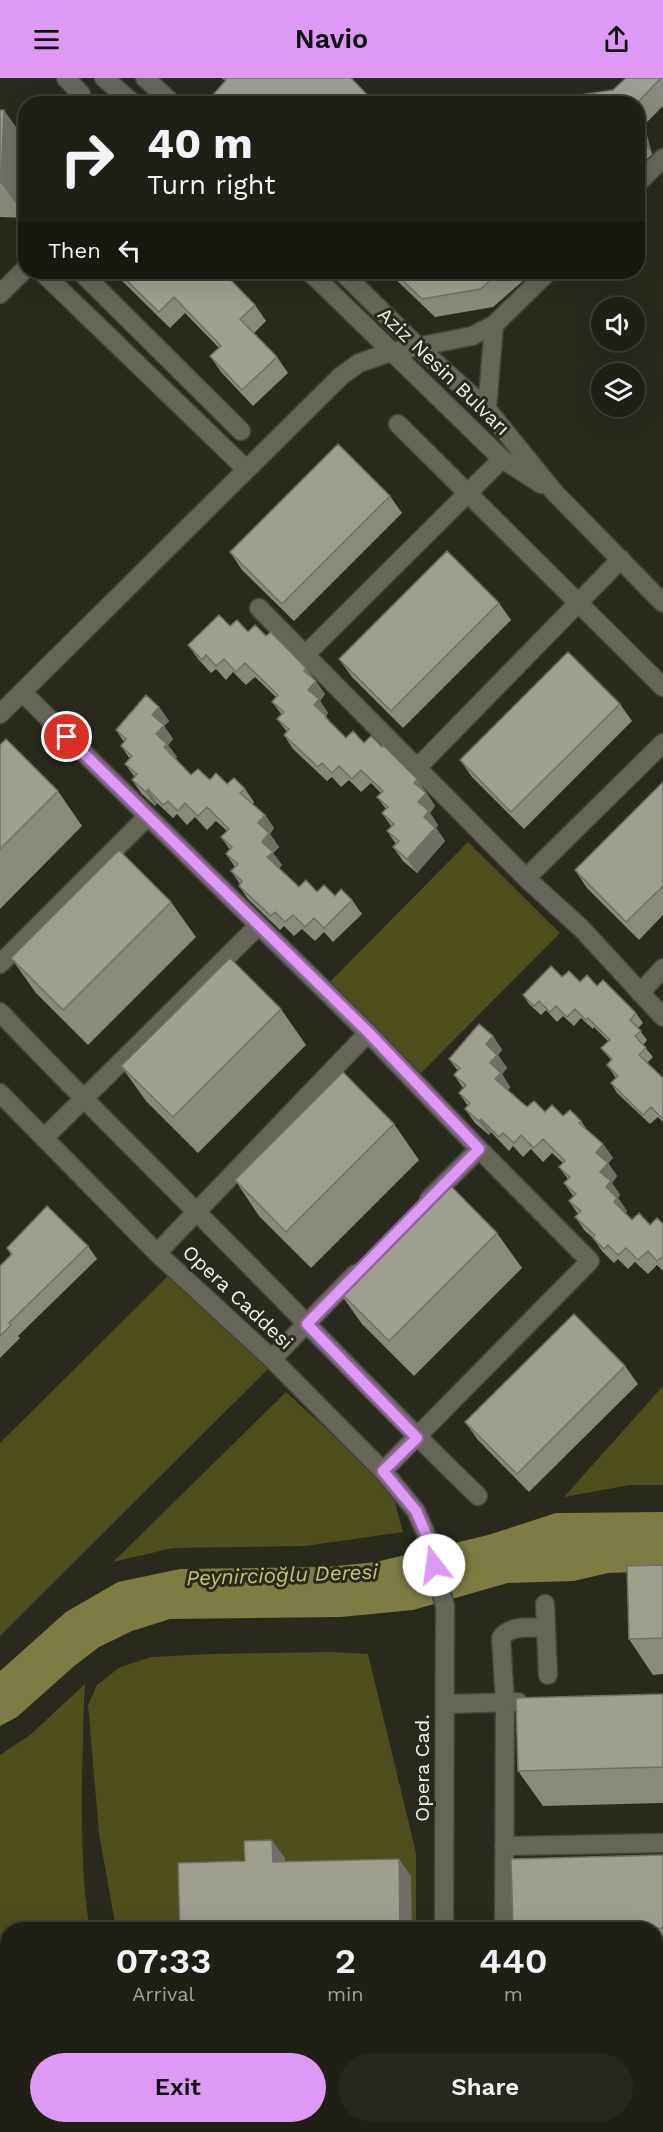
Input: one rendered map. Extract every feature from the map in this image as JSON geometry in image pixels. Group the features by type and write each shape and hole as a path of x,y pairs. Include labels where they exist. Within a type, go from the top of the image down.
{"street":[{"path":"66,78 81,94"},
{"path":"144,78 164,96"},
{"path":"112,81 117,96"},
{"path":"112,81 127,96"},
{"path":"645,176 663,158"},
{"path":"0,294 18,276"},
{"path":"49,279 246,469"},
{"path":"88,279 241,431"},
{"name":"Aziz Nesin Bulvarı","path":"317,279 502,459 555,493"},
{"name":"Aziz Nesin Bulvarı","path":"349,279 418,347 487,409 555,493 663,603"},
{"path":"0,714 341,376 359,363 391,352 472,336 494,325 541,279"},
{"path":"487,409 494,325"},
{"path":"398,424 663,687"},
{"path":"305,654 502,459"},
{"path":"418,767 621,559"},
{"path":"259,608 526,878 582,929 663,1017"},
{"path":"22,692 369,1033 590,1261 383,1471"},
{"path":"526,878 663,743"},
{"path":"0,964 147,817"},
{"path":"44,1138 258,926"},
{"path":"640,993 663,968"},
{"path":"0,1012 82,1099 307,1324 417,1438 478,1496"},
{"path":"157,1253 369,1033"},
{"name":"Opera Caddesi","path":"0,1093 157,1253 272,1359 383,1471 416,1511 429,1545"},
{"path":"413,1215 479,1149"},
{"path":"272,1359 364,1265"},
{"name":"Opera Cad.","path":"429,1545 445,1606 444,1922"},
{"path":"545,1604 548,1675"},
{"path":"504,1922 505,1702 501,1638 506,1632 515,1628 546,1628"},
{"path":"445,1704 539,1702"},
{"path":"504,1846 663,1843"}],"shaded area":[{"path":"468,842 560,933 418,1076 326,986"},
{"path":"170,1274 268,1369 0,1636 0,1443"},
{"path":"663,1386 663,1485 630,1485 564,1497"},
{"path":"286,1392 391,1488 403,1532 305,1546 173,1548 113,1562"},
{"path":"332,1652 368,1654 416,1853 416,1922 115,1922 99,1833 88,1705 97,1685 120,1667 151,1657"},
{"path":"85,1684 82,1834 89,1922 0,1922 0,1755 30,1735"}],"water":[{"name":"Peynircioğlu Deresi","path":"663,1512 663,1571 608,1573 574,1581 508,1583 413,1610 341,1617 170,1619 132,1631 99,1647 17,1717 0,1726 0,1671 66,1612 118,1582 180,1569 327,1567 376,1562 488,1535 556,1513"}],"building":[{"path":"224,78 351,78 368,96 214,96 226,80"},
{"path":"626,78 661,78 644,96 579,96 613,90"},
{"path":"0,110 4,110 1,183 0,183"},
{"path":"125,279 230,279 255,305 240,319 277,357 242,390 210,356 221,346 174,297 159,312"},
{"path":"401,279 492,279 480,289 422,299"},
{"path":"338,444 390,496 282,604 230,552"},
{"path":"447,551 499,603 391,711 339,659"},
{"path":"219,615 230,626 237,620 248,632 255,625 266,636 271,632 306,668 304,671 316,681 308,690 319,699 314,705 325,717 346,738 353,731 364,743 371,736 417,779 414,783 426,793 418,802 429,811 424,817 435,828 407,859 393,847 399,841 387,831 394,824 382,813 388,807 377,797 383,791 361,770 352,779 339,766 332,773 322,763 318,767 284,735 289,729 277,719 284,712 272,702 278,695 245,663 236,672 224,659 216,666 206,655 202,660 188,645"},
{"path":"568,652 620,704 511,812 460,760"},
{"path":"146,695 159,707 152,715 164,725 156,734 167,744 164,747 191,775 198,769 210,780 216,773 227,784 234,778 245,789 240,793 265,815 258,823 269,833 262,842 273,852 267,857 299,887 306,880 317,892 324,885 335,896 341,889 352,900 324,928 314,918 305,927 293,915 285,922 275,912 271,916 239,886 242,881 231,871 238,864 226,854 232,847 221,837 229,829 207,807 198,816 185,803 178,811 168,801 163,805 148,789 146,792 132,780 137,774 125,764 132,756 121,746 126,739 116,730"},
{"path":"6,739 58,791 0,849 0,745"},
{"path":"663,782 663,886 626,922 575,870"},
{"path":"119,850 171,902 63,1010 11,958"},
{"path":"230,958 281,1009 173,1117 121,1066"},
{"path":"551,966 562,977 569,971 580,982 587,975 597,986 603,980 636,1013 630,1020 641,1031 635,1036 646,1048 639,1055 663,1078 663,1119 651,1107 643,1115 611,1083 618,1076 607,1065 612,1059 601,1048 610,1040 588,1018 586,1020 575,1009 567,1017 556,1006 550,1012 539,1001 534,1006 523,995"},
{"path":"479,1024 493,1036 486,1044 497,1055 490,1063 501,1073 495,1079 527,1107 534,1101 545,1112 552,1105 563,1116 570,1110 581,1121 579,1123 603,1144 596,1153 608,1163 600,1172 611,1181 606,1187 617,1198 614,1202 632,1220 639,1213 650,1225 657,1218 663,1224 663,1256 657,1261 648,1251 638,1260 626,1248 618,1255 608,1245 604,1249 593,1238 595,1235 575,1217 581,1211 569,1201 576,1194 564,1183 570,1177 559,1167 565,1161 543,1139 534,1148 521,1135 514,1143 503,1133 499,1137 481,1119 479,1121 465,1109 470,1103 459,1093 466,1085 454,1075 460,1068 449,1059"},
{"path":"343,1072 394,1124 286,1232 235,1180"},
{"path":"446,1181 497,1233 389,1341 337,1289"},
{"path":"47,1206 88,1246 9,1323 11,1325 0,1336 0,1266 12,1254 7,1248"},
{"path":"574,1314 625,1366 517,1474 465,1422"},
{"path":"663,1565 663,1638 629,1639 627,1566"},
{"path":"663,1694 663,1767 518,1771 516,1698"},
{"path":"272,1840 273,1862 399,1859 400,1922 180,1922 178,1863 245,1861 244,1841"},
{"path":"663,1855 663,1922 513,1922 511,1859"}],"route":[{"path":"67,737 369,1033 479,1149 307,1324 417,1438 383,1471 416,1511 426,1534 434,1565"}]}
